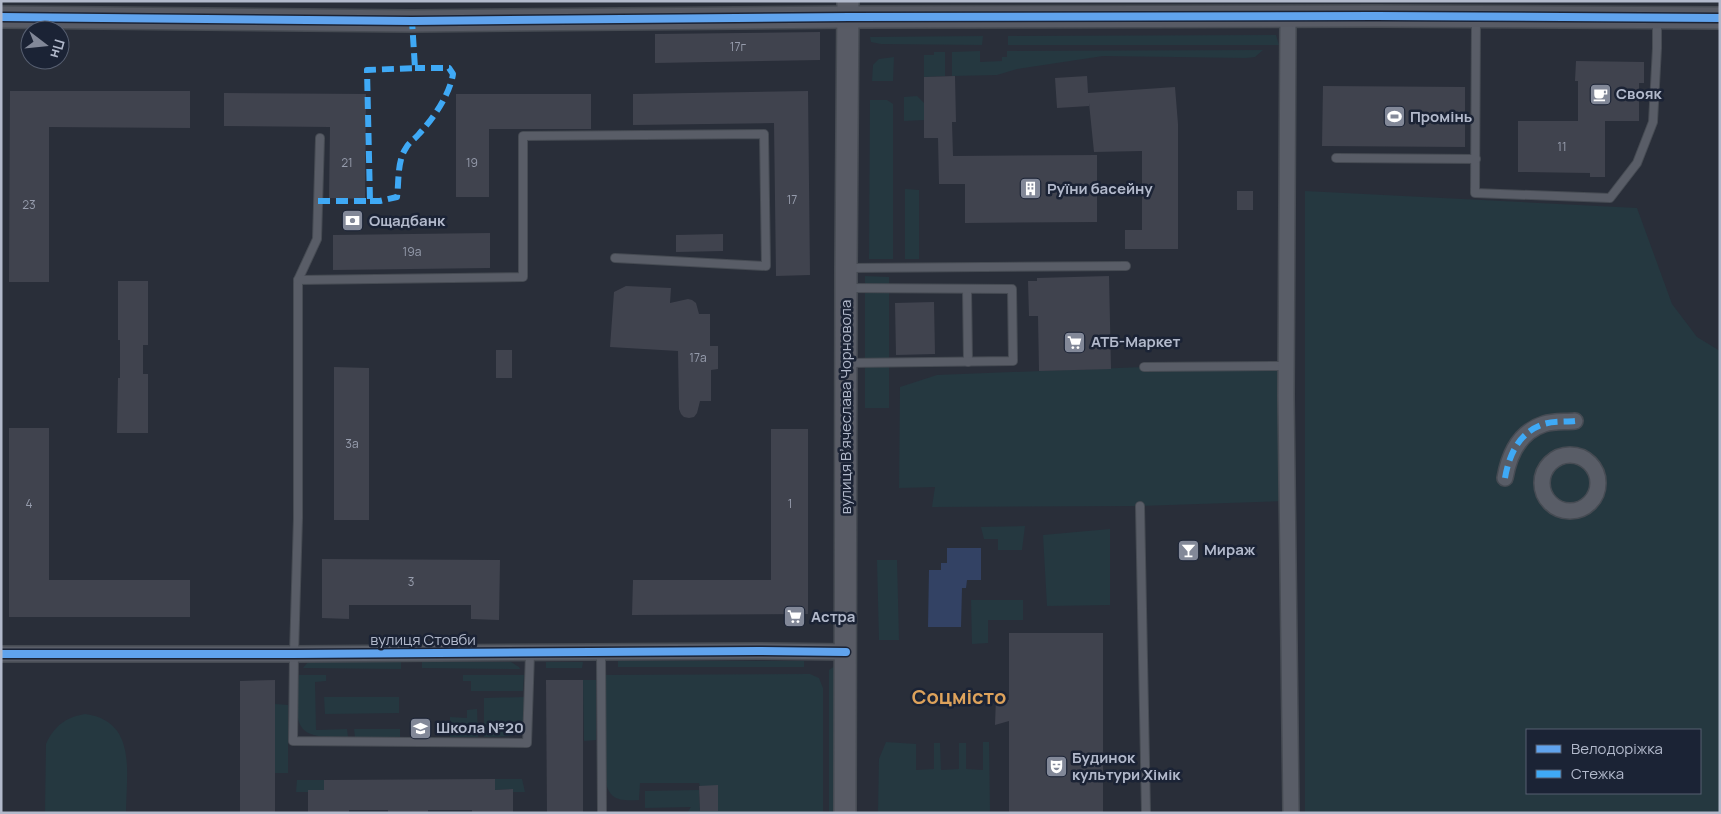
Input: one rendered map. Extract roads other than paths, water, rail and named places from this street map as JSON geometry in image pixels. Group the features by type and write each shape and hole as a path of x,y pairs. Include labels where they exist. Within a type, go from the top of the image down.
{"street":[{"path":"1,17 412,21 849,9 1288,16 1720,18"},
{"name":"вулиця Вʼячеслава Чорновола","path":"845,813 846,278 849,9"},
{"path":"1288,16 1286,366 1291,813"},
{"path":"1505,478 1510,455 1517,444 1529,432 1542,424 1575,421"},
{"name":"вулиця Стовби","path":"1,654 846,652"}],"lane":[{"path":"1476,17 1475,193 1610,198 1637,163 1652,122 1657,19"},
{"path":"298,280 523,277 523,136 764,134 766,266 616,258"},
{"path":"320,138 316,239 298,280 298,518 293,741 527,743 530,653"},
{"path":"1336,158 1476,159"},
{"path":"846,278 1126,266"},
{"path":"846,278 967,289 1012,289 1013,361 846,364"},
{"path":"967,289 968,362"},
{"path":"1144,367 1286,366"},
{"path":"1140,506 1146,813"},
{"path":"601,652 602,813"}],"water":[{"path":"947,548 981,548 981,580 967,580 966,588 962,588 961,627 928,627 929,570 941,570 941,563 947,563"}],"place":[{"name":"Свояк","path":"1600,94"},
{"name":"Промінь","path":"1394,117"},
{"name":"Руїни басейну","path":"1031,189"},
{"name":"Ощадбанк","path":"353,221"},
{"name":"АТБ-Маркет","path":"1075,342"},
{"name":"Мираж","path":"1188,550"},
{"name":"Астра","path":"795,617"},
{"name":"Школа №20","path":"420,728"},
{"name":"Будинок культури Хімік","path":"1056,767"}],"district":[{"name":"Соцмісто","path":"959,697"}]}
